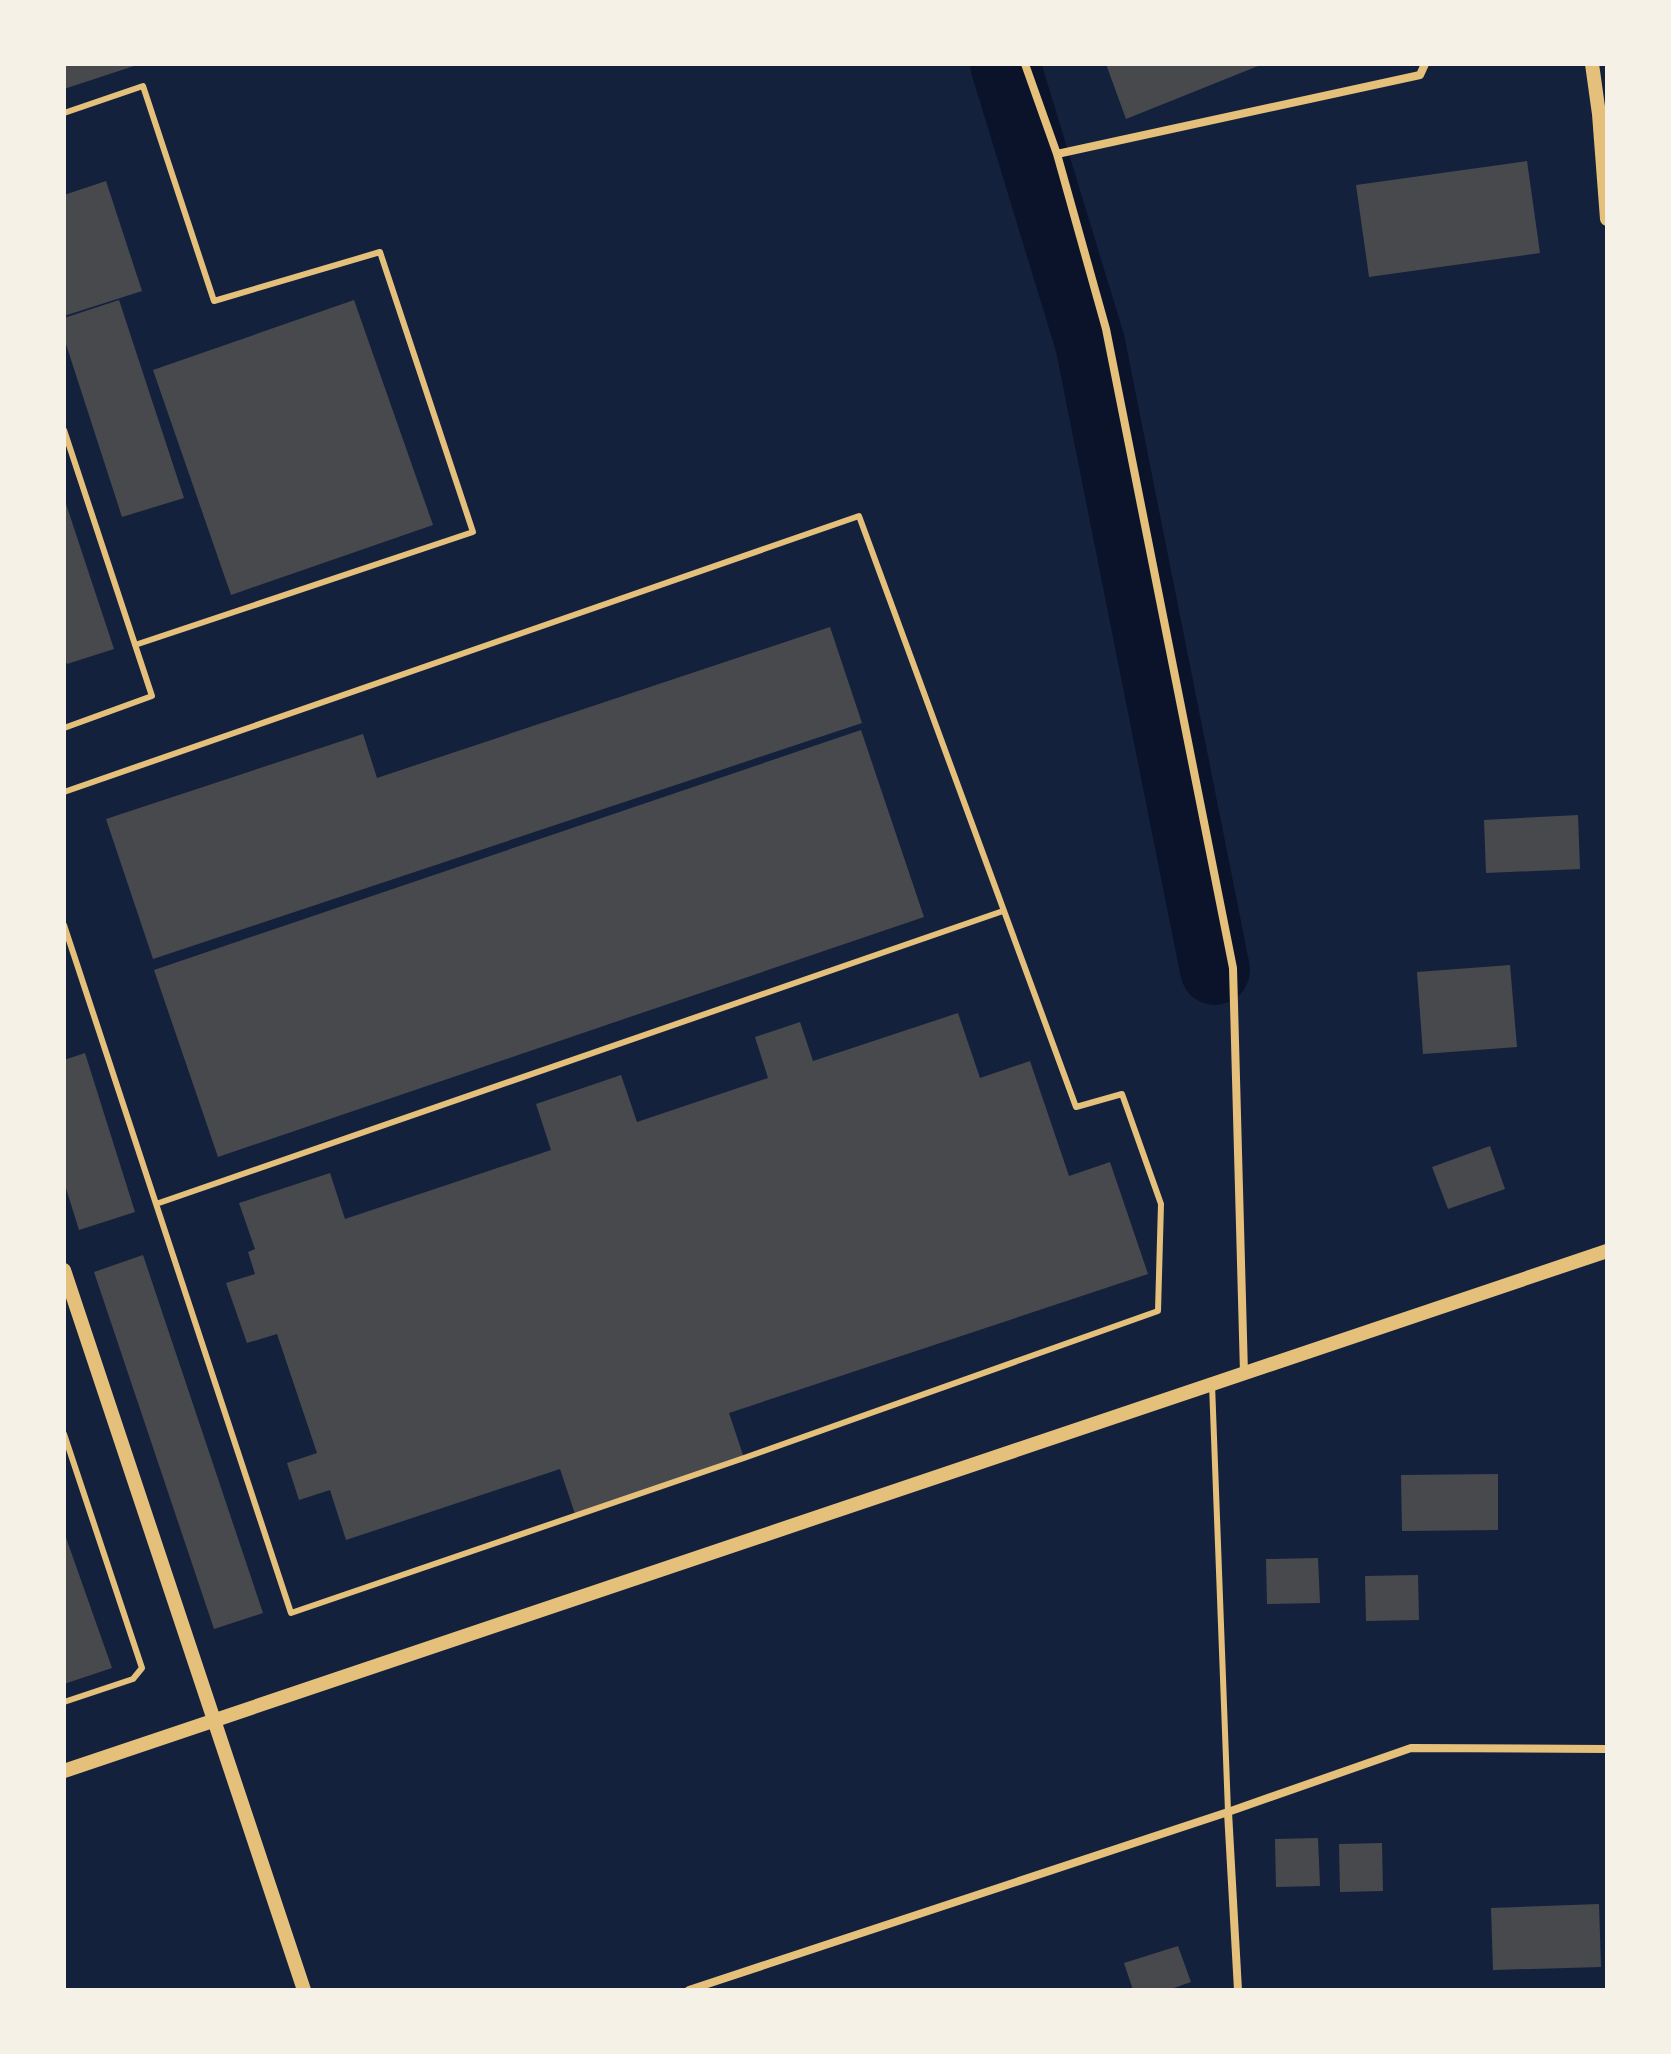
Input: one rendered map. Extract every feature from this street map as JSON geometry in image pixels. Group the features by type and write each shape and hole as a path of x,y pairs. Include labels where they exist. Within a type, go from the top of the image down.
{"street":[{"path":"1025,64 1057,154 1106,329 1233,968 1244,1373"},
{"path":"1057,154 1420,75 1425,64"},
{"path":"1592,64 1603,114 1607,219"},
{"path":"64,1771 1607,1251"},
{"path":"64,1270 304,1990"},
{"path":"689,1990 1228,1812 1411,1748 1607,1749"},
{"path":"1228,1812 1238,1990"}],"lane":[{"path":"64,113 143,86 214,301 380,252 473,532 135,645"},
{"path":"64,430 152,696 64,728"},
{"path":"64,792 859,516 1076,1107 1122,1094 1161,1204 1158,1311 744,1458 291,1613 64,925"},
{"path":"156,1204 1003,911"},
{"path":"1212,1384 1228,1812"},
{"path":"64,1434 142,1668 133,1679 64,1702"}],"building":[{"path":"64,64 137,64 137,65 64,89"},
{"path":"1106,64 1263,64 1126,119"},
{"path":"1527,161 1540,253 1369,277 1356,185"},
{"path":"106,181 142,291 64,316 64,195"},
{"path":"119,300 184,498 122,517 64,338 64,318"},
{"path":"354,300 433,525 231,595 153,370"},
{"path":"64,498 114,649 67,664 64,656"},
{"path":"830,627 862,723 153,959 106,819 363,734 377,778"},
{"path":"861,730 924,917 218,1157 154,970"},
{"path":"1578,815 1580,869 1486,873 1484,820"},
{"path":"1510,965 1517,1047 1423,1054 1417,972"},
{"path":"958,1013 980,1078 1030,1061 1069,1176 1110,1162 1148,1274 729,1413 744,1458 575,1514 560,1469 346,1540 330,1490 299,1500 287,1463 317,1453 277,1334 247,1343 226,1283 255,1274 248,1252 255,1249 239,1203 330,1173 345,1219 551,1150 536,1104 621,1075 637,1122 768,1078 755,1037 800,1022 813,1061"},
{"path":"85,1053 135,1212 79,1230 64,1182 64,1060"},
{"path":"1490,1146 1505,1189 1448,1209 1432,1167"},
{"path":"143,1255 263,1613 214,1629 94,1272"},
{"path":"1498,1474 1498,1530 1402,1531 1401,1475"},
{"path":"64,1532 112,1668 64,1684"},
{"path":"1318,1558 1320,1603 1267,1604 1266,1559"},
{"path":"1418,1575 1419,1620 1366,1621 1365,1576"},
{"path":"1318,1838 1320,1886 1276,1887 1275,1839"},
{"path":"1382,1843 1383,1891 1340,1892 1339,1844"},
{"path":"1599,1904 1601,1967 1493,1970 1491,1908"},
{"path":"1178,1946 1191,1982 1168,1990 1133,1990 1124,1963"}],"waterway":[{"path":"1005,64 1090,343 1215,970"}]}
